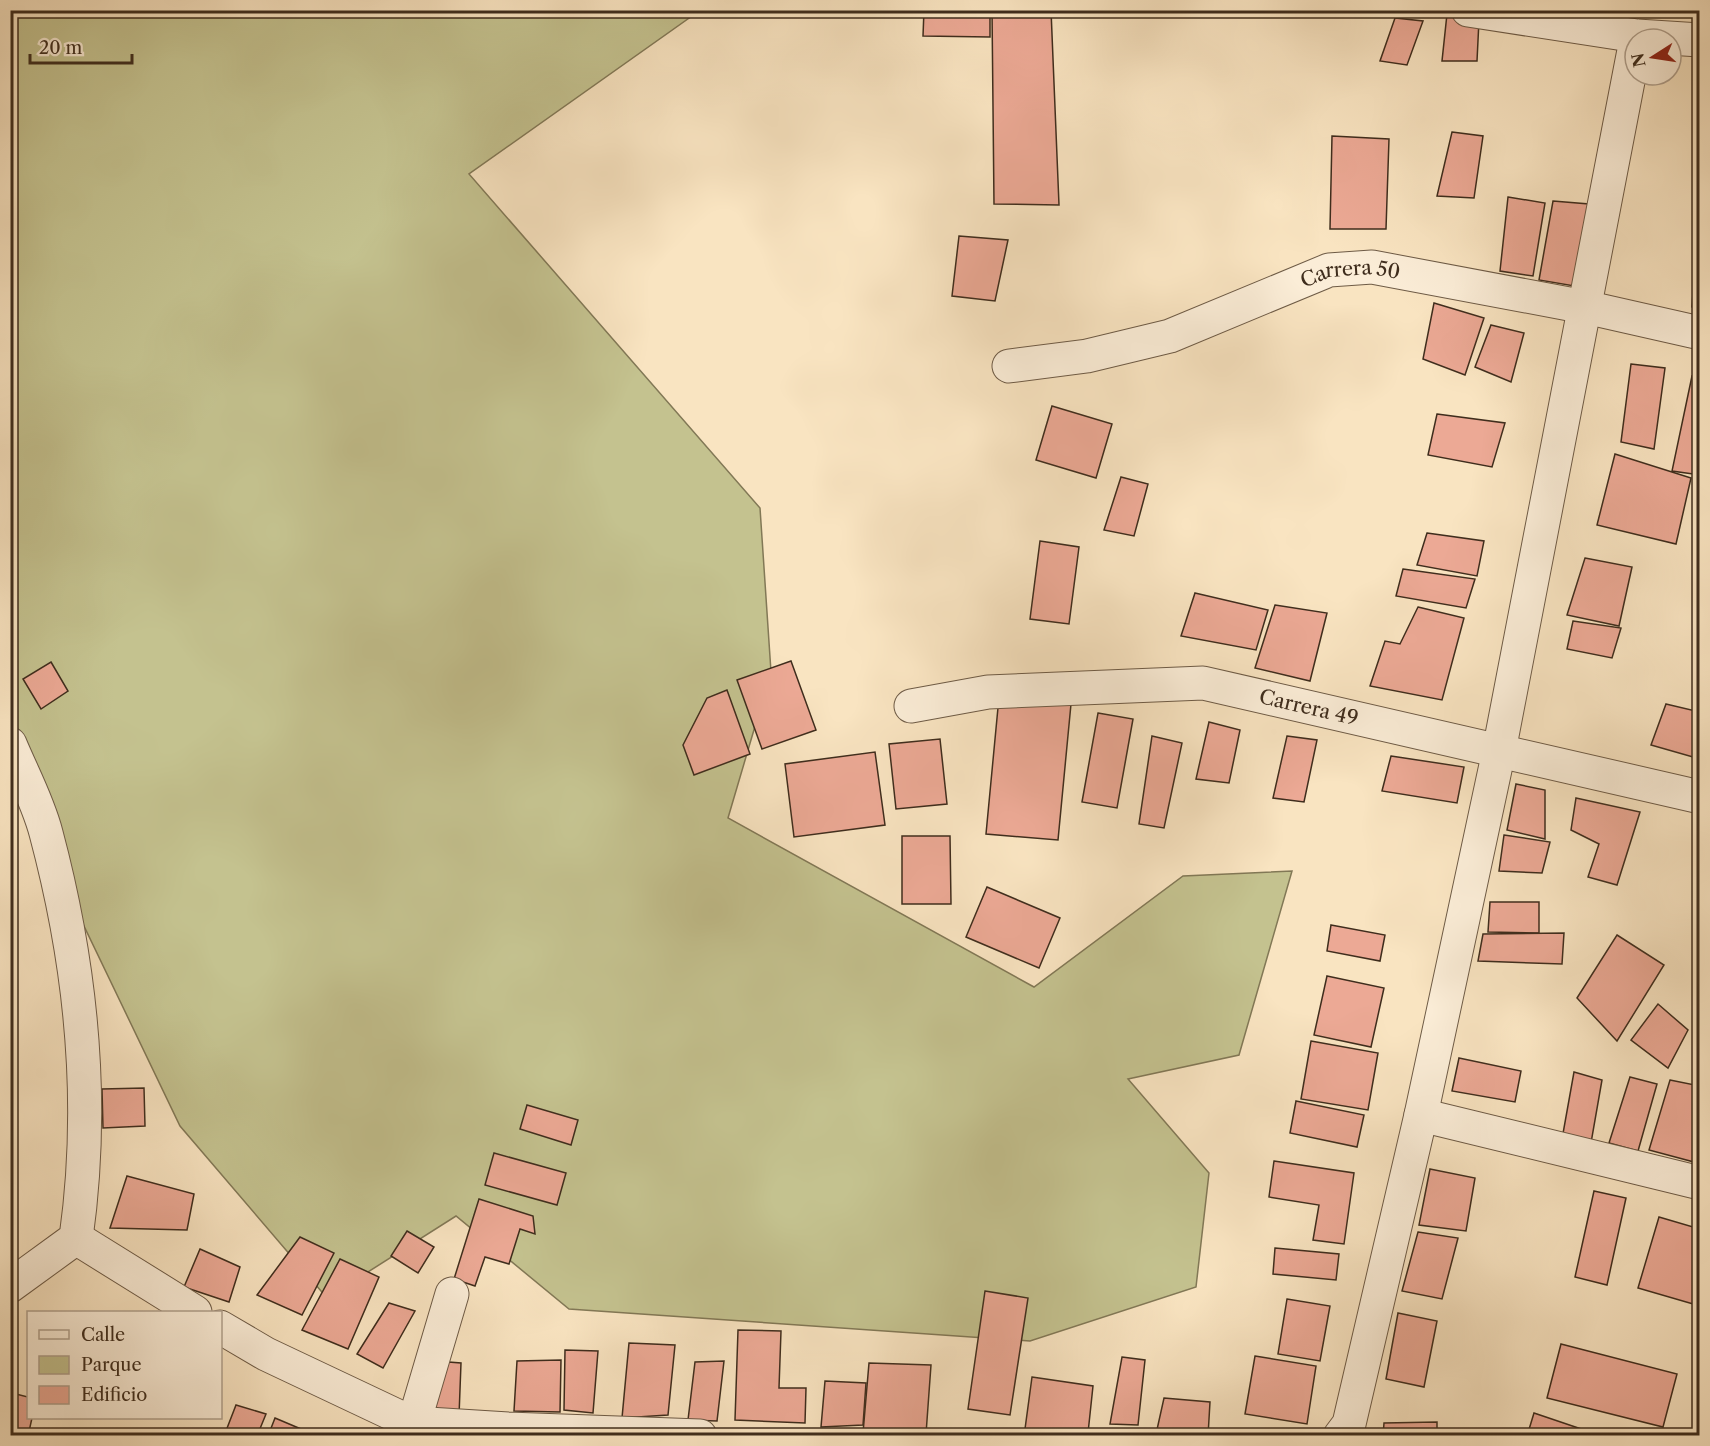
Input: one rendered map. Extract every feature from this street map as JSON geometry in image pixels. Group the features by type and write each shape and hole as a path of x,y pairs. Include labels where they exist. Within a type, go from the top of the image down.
{"street":[{"path":"1468,10 1623,31"},
{"path":"1683,38 1700,40"},
{"path":"1340,1436 1349,1424 1421,1115 1499,751 1627,87"},
{"name":"Carrera 50","path":"1009,366 1087,356 1170,336 1329,270 1372,267 1585,307 1700,333"},
{"name":"Carrera 49","path":"911,706 988,692 1203,683 1700,796"},
{"path":"10,744 45,831 81,1012 85,1132 83,1191 76,1238 10,1286"},
{"path":"1421,1115 1700,1183"},
{"path":"76,1238 193,1311"},
{"path":"411,1429 452,1294"},
{"path":"222,1329 411,1429 508,1429 700,1436"}],"green space":[{"path":"11,11 699,11 469,174 760,508 771,672 728,818 1034,987 1183,876 1292,871 1239,1055 1128,1079 1209,1173 1196,1287 1030,1341 569,1309 456,1216 327,1298 180,1126 11,774"}],"building":[{"path":"924,10 990,10 990,37 923,36"},
{"path":"992,10 1051,10 1059,205 994,204"},
{"path":"1447,14 1479,20 1477,61 1442,61"},
{"path":"1395,18 1423,21 1407,65 1380,61"},
{"path":"1452,132 1483,136 1474,198 1437,196"},
{"path":"1332,136 1389,139 1386,229 1330,229"},
{"path":"1508,197 1545,203 1533,276 1500,271"},
{"path":"1553,201 1601,205 1586,288 1539,280"},
{"path":"1697,235 1700,235 1700,309 1692,307"},
{"path":"959,236 1008,240 995,301 952,296"},
{"path":"1434,303 1484,318 1465,375 1423,359"},
{"path":"1491,325 1524,333 1511,382 1475,367"},
{"path":"1631,364 1665,368 1654,449 1621,442"},
{"path":"1692,376 1700,378 1700,475 1672,471"},
{"path":"1052,406 1112,424 1096,478 1036,460"},
{"path":"1437,414 1505,423 1492,467 1428,455"},
{"path":"1615,454 1691,478 1676,544 1597,525"},
{"path":"1121,477 1148,484 1134,536 1104,530"},
{"path":"1427,533 1484,541 1477,576 1417,565"},
{"path":"1040,541 1079,547 1069,624 1030,619"},
{"path":"1585,558 1632,567 1619,626 1567,615"},
{"path":"1403,569 1475,579 1466,608 1396,596"},
{"path":"1195,593 1268,610 1256,650 1181,636"},
{"path":"1275,605 1327,613 1310,681 1255,668"},
{"path":"1418,607 1464,618 1442,700 1370,686 1385,641 1400,644"},
{"path":"1573,621 1621,628 1612,658 1567,649"},
{"path":"791,661 816,730 762,749 737,680"},
{"path":"51,662 68,691 41,709 23,679"},
{"path":"727,690 750,754 694,775 683,745 707,698"},
{"path":"999,697 1071,704 1058,840 986,834"},
{"path":"1666,704 1700,712 1700,759 1651,745"},
{"path":"1098,713 1133,719 1117,808 1082,802"},
{"path":"1209,722 1240,730 1229,783 1196,779"},
{"path":"1152,736 1182,743 1164,828 1139,824"},
{"path":"1287,736 1317,740 1304,802 1273,798"},
{"path":"940,739 947,804 896,809 889,744"},
{"path":"875,752 885,825 794,837 785,764"},
{"path":"1391,756 1464,767 1457,803 1382,791"},
{"path":"1516,784 1545,790 1545,839 1507,830"},
{"path":"1576,798 1640,812 1617,885 1588,877 1599,844 1571,830"},
{"path":"1504,835 1550,842 1542,873 1499,871"},
{"path":"902,836 950,836 951,904 902,904"},
{"path":"987,887 1060,918 1039,968 966,937"},
{"path":"1490,902 1539,902 1539,933 1488,932"},
{"path":"1331,925 1385,935 1380,961 1327,951"},
{"path":"1564,933 1562,964 1478,961 1483,934"},
{"path":"1617,935 1664,965 1617,1041 1577,998"},
{"path":"1327,976 1384,988 1371,1047 1314,1035"},
{"path":"1658,1004 1688,1030 1668,1068 1631,1040"},
{"path":"1311,1041 1378,1053 1368,1110 1301,1099"},
{"path":"1459,1058 1521,1071 1515,1102 1452,1091"},
{"path":"1574,1072 1602,1080 1591,1143 1562,1139"},
{"path":"1630,1077 1657,1084 1638,1151 1609,1143"},
{"path":"1670,1080 1700,1086 1700,1139 1694,1162 1649,1150"},
{"path":"144,1088 145,1126 103,1128 102,1089"},
{"path":"1296,1101 1364,1115 1357,1147 1290,1133"},
{"path":"527,1105 578,1120 571,1145 520,1129"},
{"path":"494,1153 566,1173 557,1205 485,1185"},
{"path":"1274,1161 1354,1173 1344,1244 1313,1240 1319,1205 1269,1197"},
{"path":"1430,1169 1475,1178 1466,1231 1419,1225"},
{"path":"127,1176 194,1194 187,1230 110,1228"},
{"path":"1594,1191 1626,1198 1607,1285 1575,1277"},
{"path":"479,1199 533,1216 535,1234 520,1229 509,1264 485,1257 475,1286 454,1279"},
{"path":"1659,1217 1700,1229 1700,1306 1638,1288"},
{"path":"407,1231 434,1247 418,1273 391,1256"},
{"path":"1418,1232 1458,1238 1442,1299 1402,1291"},
{"path":"300,1237 334,1253 302,1315 257,1295"},
{"path":"1275,1248 1339,1254 1336,1280 1273,1274"},
{"path":"200,1249 240,1267 229,1302 184,1287"},
{"path":"340,1259 379,1277 348,1349 302,1330"},
{"path":"985,1291 1028,1298 1010,1415 968,1409"},
{"path":"1287,1299 1330,1306 1320,1361 1278,1354"},
{"path":"389,1303 415,1311 383,1368 357,1354"},
{"path":"1398,1313 1437,1321 1424,1387 1386,1379"},
{"path":"738,1330 781,1331 779,1388 806,1388 805,1423 735,1420"},
{"path":"629,1343 675,1345 668,1415 622,1418"},
{"path":"1561,1344 1677,1374 1663,1427 1547,1398"},
{"path":"565,1350 598,1351 593,1413 564,1410"},
{"path":"1255,1356 1316,1366 1307,1424 1245,1414"},
{"path":"1122,1357 1145,1360 1138,1425 1110,1424"},
{"path":"561,1360 560,1412 514,1411 517,1361"},
{"path":"435,1361 461,1363 459,1416 433,1415"},
{"path":"724,1361 717,1421 688,1420 695,1362"},
{"path":"869,1363 931,1365 926,1434 863,1433"},
{"path":"1032,1377 1093,1386 1088,1433 1025,1429"},
{"path":"825,1381 866,1383 863,1425 821,1427"},
{"path":"12,1393 27,1397 27,1419 32,1419 28,1436 10,1436"},
{"path":"1164,1398 1210,1402 1208,1436 1156,1434"},
{"path":"236,1405 266,1414 257,1436 224,1436"},
{"path":"1534,1413 1602,1436 1527,1436"},
{"path":"275,1418 301,1429 299,1436 268,1436"},
{"path":"1437,1422 1437,1436 1383,1436 1384,1423"}]}
